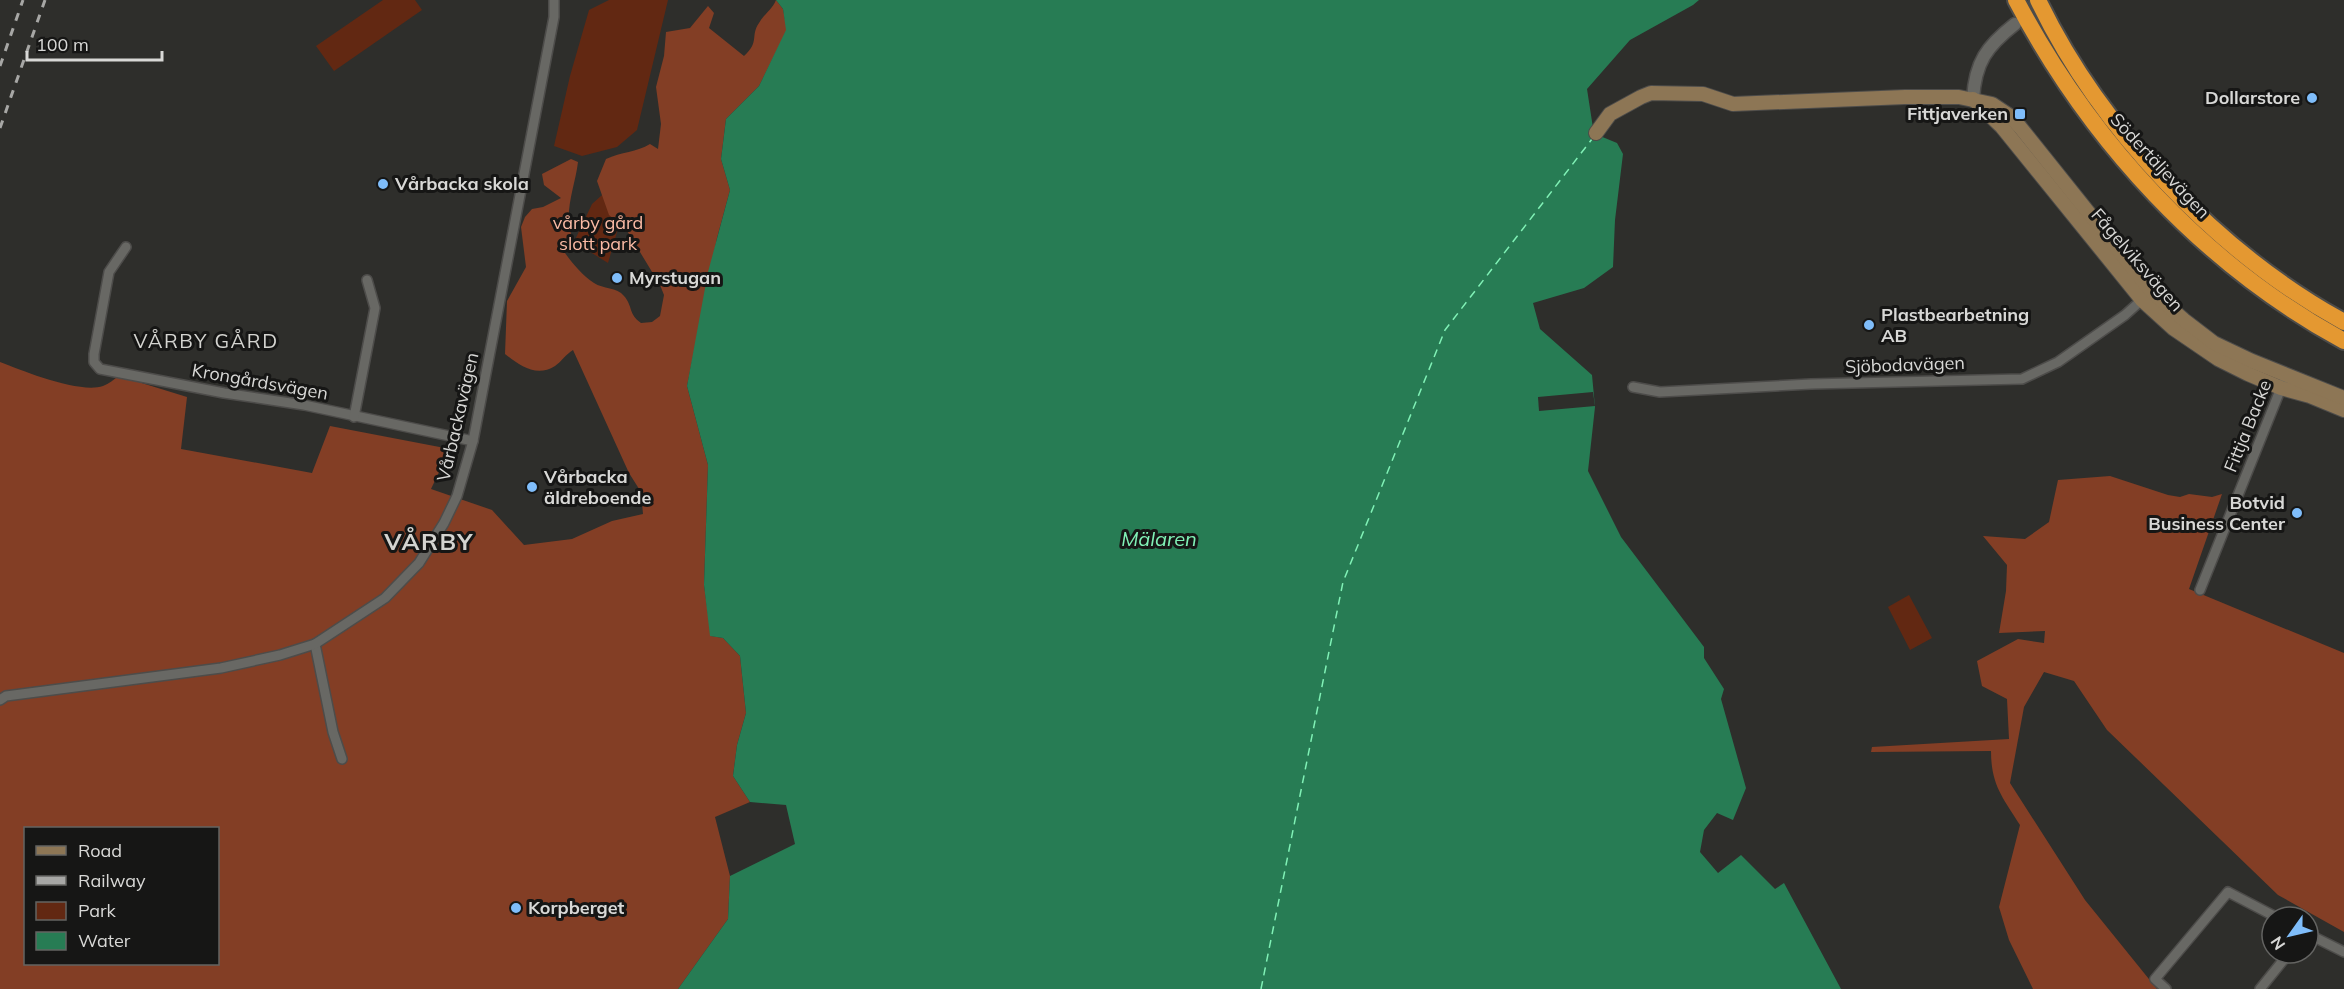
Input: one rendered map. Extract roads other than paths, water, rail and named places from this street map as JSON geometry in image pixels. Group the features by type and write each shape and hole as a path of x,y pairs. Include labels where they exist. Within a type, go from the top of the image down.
{"highway":[{"name":"Södertäljevägen","path":"2016,0 2058,74 2097,128 2169,210 2259,287 2319,328 2344,341"},
{"name":"Södertäljevägen","path":"2038,0 2070,57 2112,118 2182,198 2222,236 2268,272 2344,322"}],"main road":[{"name":"Fågelviksvägen","path":"1596,133 1610,114 1641,96 1651,93 1703,94 1732,104 1905,97 1973,99 1992,104 2010,116 2147,296 2157,315 2195,345 2218,359 2281,388 2310,396 2344,410"},
{"name":"Fågelviksvägen","path":"2147,296 2214,343 2344,398"}],"street":[{"name":"Vårbackavägen","path":"0,700 6,696 221,668 280,655 315,644 385,598 419,563 458,496 473,441 554,17 554,0"},
{"path":"1973,99 1977,72 1985,53 1998,38 2016,24"},
{"name":"Krongårdsvägen","path":"126,247 109,272 94,354 94,362 100,369 224,393 304,405 473,441"},
{"path":"354,417 375,308 367,280"},
{"name":"Sjöbodavägen","path":"1633,387 1660,392 1811,384 2022,379 2039,373 2058,362 2125,315 2147,296"},
{"name":"Fittja Backe","path":"2200,590 2286,375"},
{"path":"315,644 333,732 342,759"},
{"path":"2166,989 2155,979 2228,892 2260,909"},
{"path":"2320,940 2344,952"},
{"path":"2260,989 2279,965"}],"water":[{"name":"Mälaren","path":"776,0 1699,0 1630,40 1587,89 1593,128 1600,136 1617,143 1623,154 1615,220 1613,267 1584,288 1533,303 1540,329 1592,375 1595,407 1588,471 1621,537 1704,647 1704,658 1724,689 1721,699 1746,788 1733,820 1717,813 1704,830 1700,852 1718,873 1741,855 1775,889 1784,883 1841,989 678,989 728,919 730,876 795,844 786,805 750,802 733,776 737,745 746,713 740,656 723,638 710,636 704,585 708,465 687,386 708,272 730,190 721,159 726,119 759,86 786,30 783,9"}],"railway":[{"path":"0,66 23,0"},
{"path":"0,128 45,0"}],"place":[{"name":"Dollarstore","path":"2312,98"},
{"name":"Fittjaverken","path":"2020,114"},
{"name":"Vårbacka skola","path":"383,184"},
{"name":"Myrstugan","path":"617,278"},
{"name":"Plastbearbetning AB","path":"1869,325"},
{"name":"Vårbacka äldreboende","path":"532,487"},
{"name":"Botvid Business Center","path":"2297,513"},
{"name":"Korpberget","path":"516,908"}],"district":[{"name":"VÅRBY GÅRD","path":"206,341"},
{"name":"VÅRBY","path":"429,542"}],"park label":[{"name":"vårby gård slott park","path":"598,233"}]}
